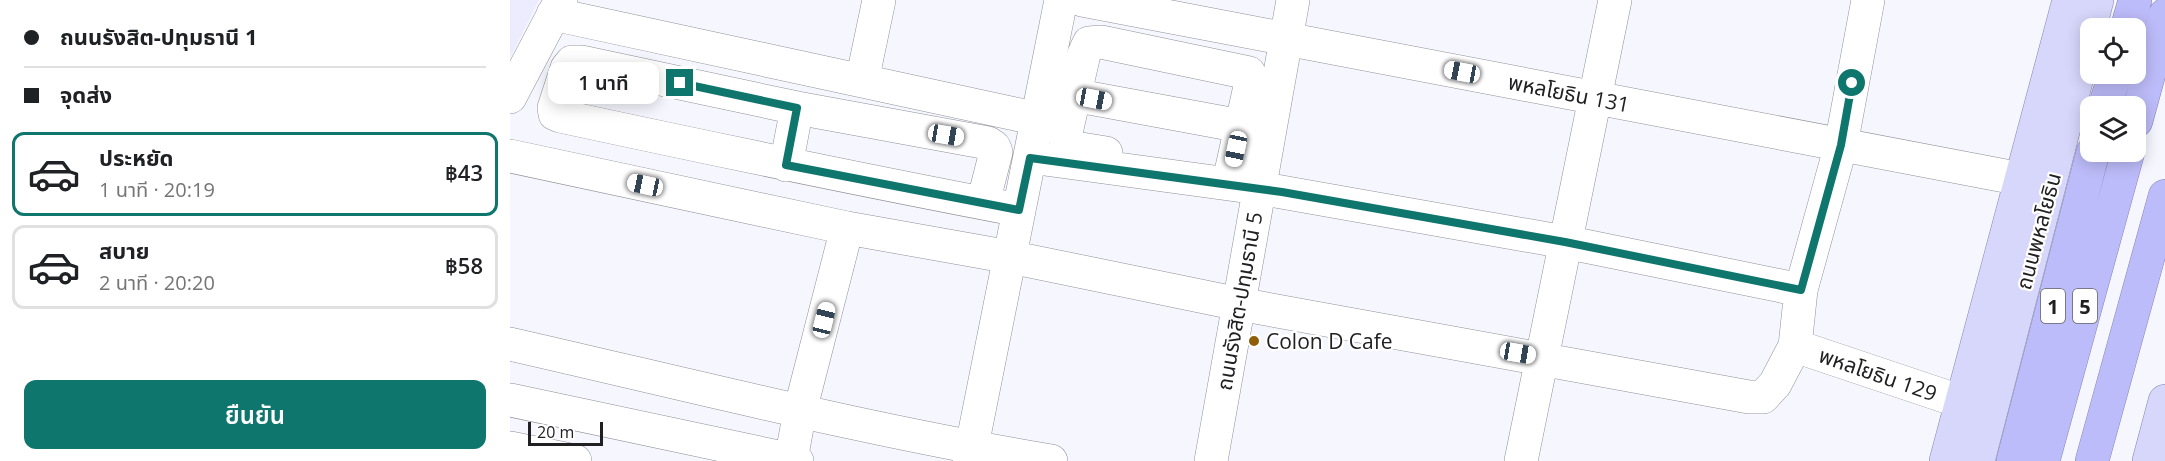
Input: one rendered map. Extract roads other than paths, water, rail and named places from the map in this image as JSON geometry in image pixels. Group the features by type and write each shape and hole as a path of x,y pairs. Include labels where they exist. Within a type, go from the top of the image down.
{"highway":[{"path":"2130,18 2135,0"},
{"path":"2143,96 2165,15"},
{"name":"ถนนพหลโยธิน","path":"2013,461 2090,162"},
{"name":"5","path":"2043,461 2125,162"},
{"path":"2092,461 2165,196"},
{"path":"2106,461 2165,250"}],"main road":[{"path":"1946,461 2069,0"},
{"name":"ถนนพหลโยธิน","path":"1978,461 2097,0"},
{"path":"2149,461 2165,401"}],"street":[{"path":"862,81 879,0"},
{"path":"970,454 1061,0"},
{"name":"พหลโยธิน 131","path":"1082,0 2021,179"},
{"name":"ถนนรังสิต-ปทุมธานี 5","path":"1211,461 1239,304 1250,179 1293,0"},
{"path":"1521,461 1615,0"},
{"path":"510,156 847,228 1010,257 1239,304 1749,397 1763,397 1775,384 1795,346 1801,290 1841,145 1868,0"},
{"path":"510,97 557,7 862,81 1038,119"},
{"path":"1250,179 1241,126 1251,81 1249,73 1101,42 1089,44 1073,95 1065,137 1068,144 1075,148 1250,179 1801,290"},
{"path":"982,203 996,152 994,147 988,143 797,108 572,62 567,68 554,108 555,114 560,116 786,165 982,203 1019,210"},
{"path":"1073,95 1241,126"},
{"path":"786,165 797,108"},
{"path":"1030,158 1250,179"},
{"path":"510,400 794,460 800,411 847,228"},
{"path":"510,344 800,411 970,454 1051,461"},
{"name":"พหลโยธิน 129","path":"1795,346 1962,402"},
{"path":"510,448 575,461"}],"place":[{"name":"Colon D Cafe","path":"1254,341"}]}
